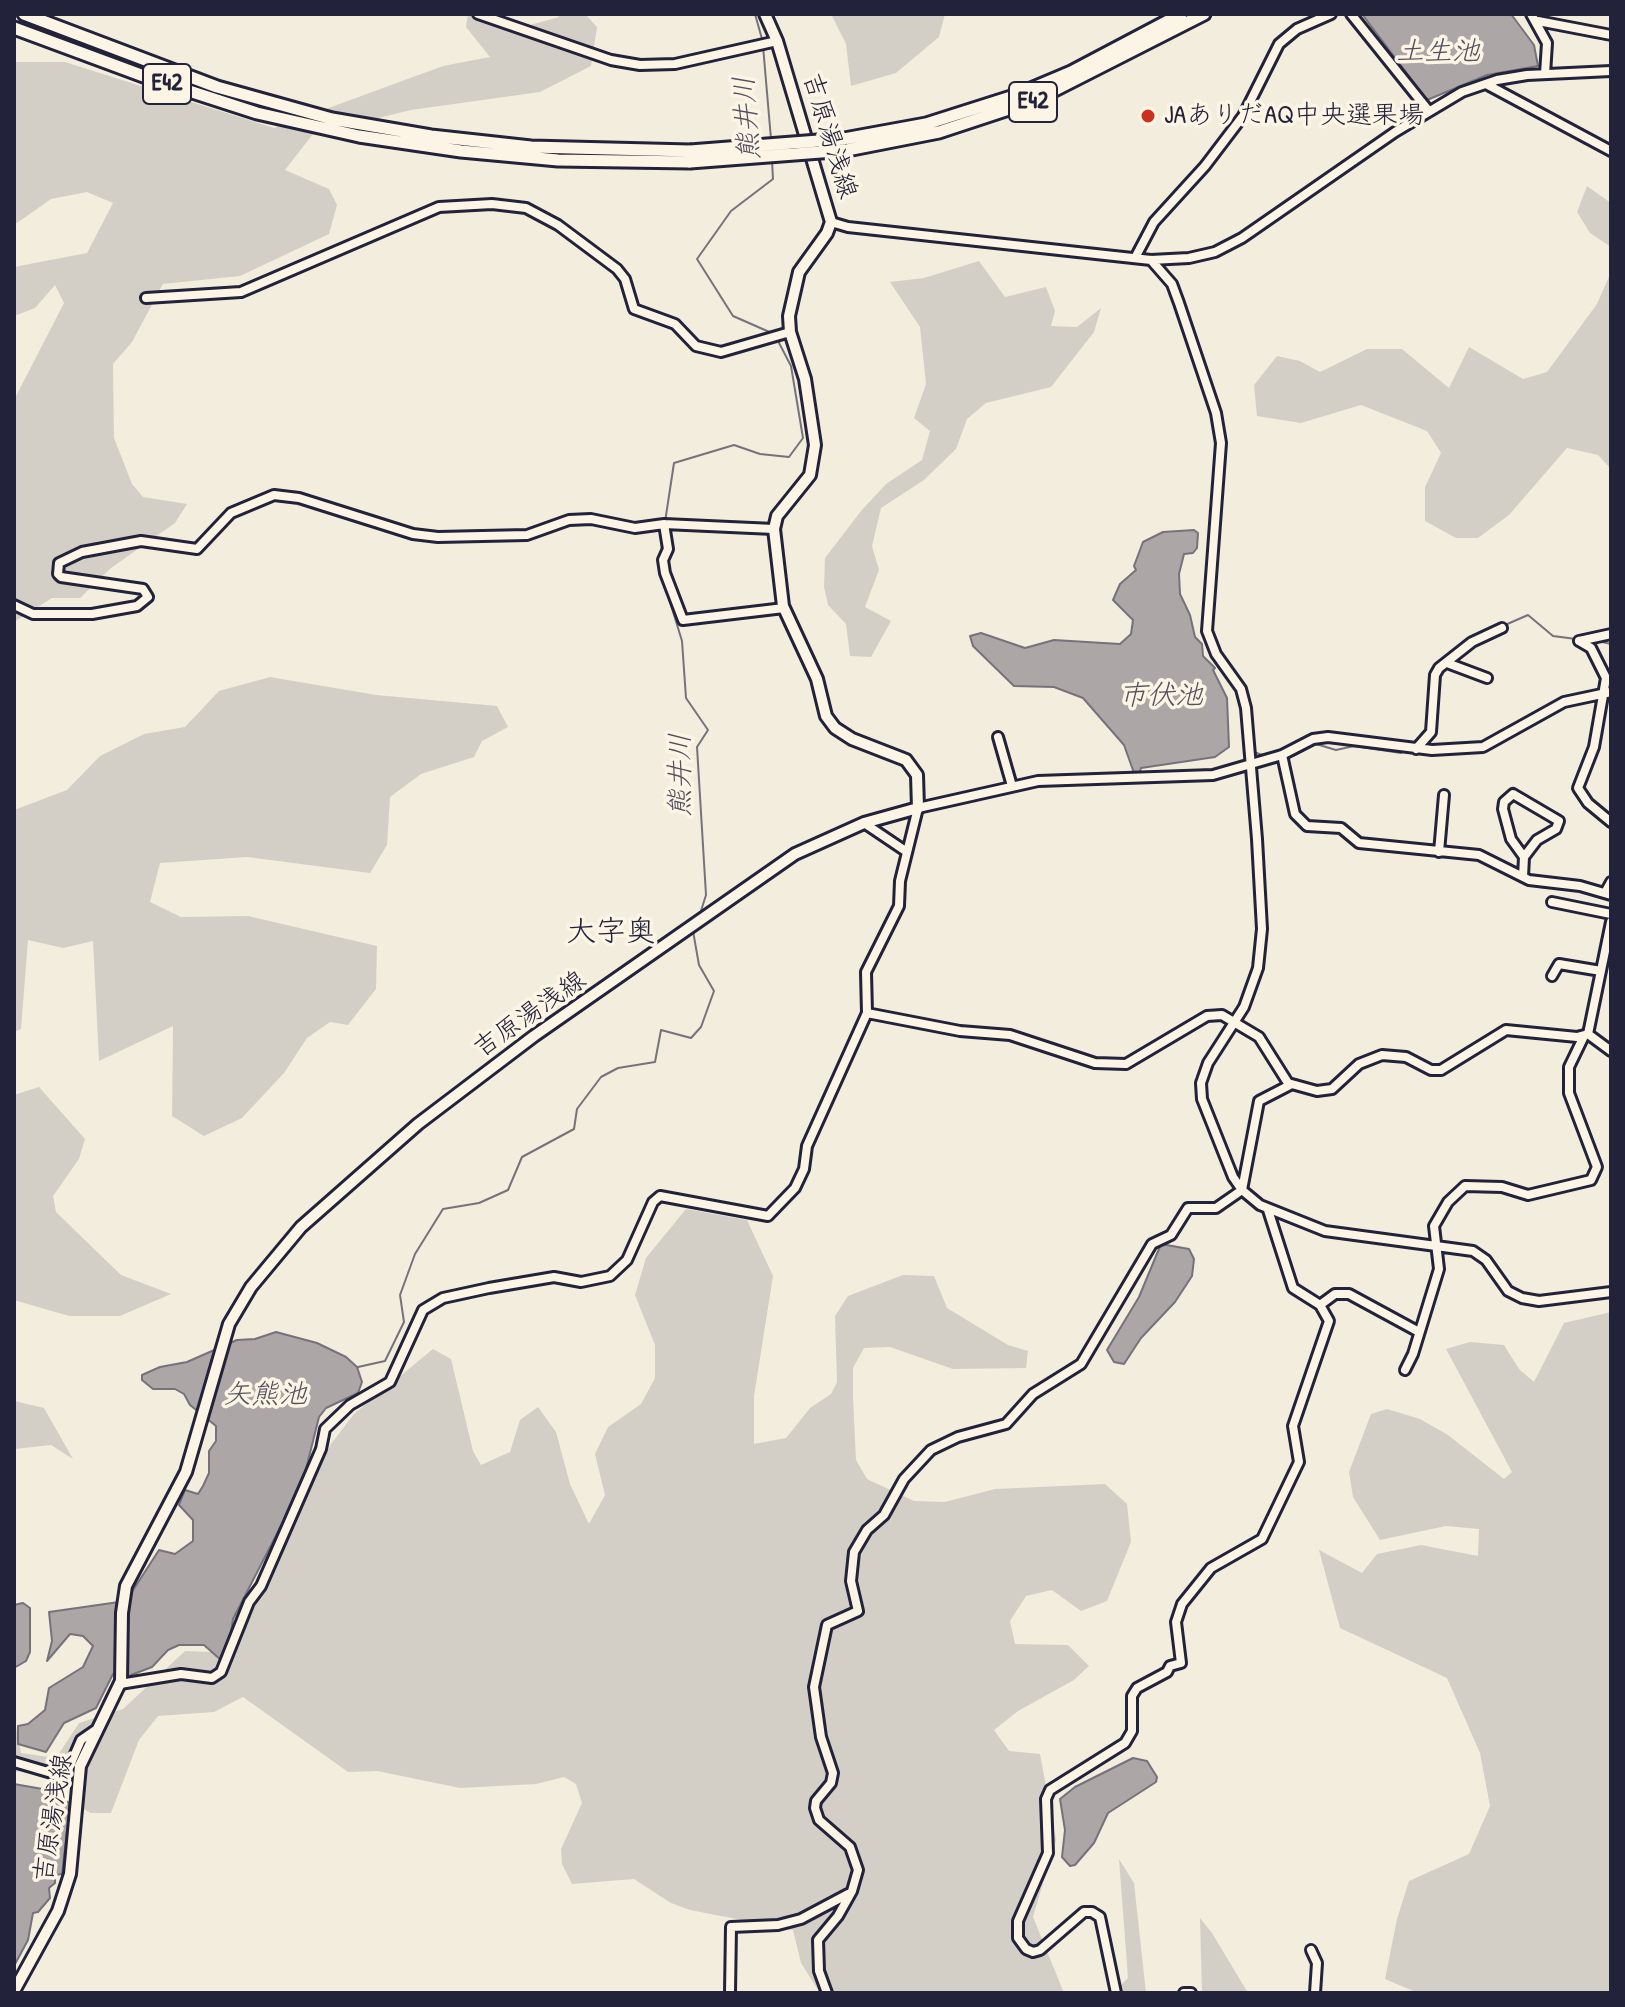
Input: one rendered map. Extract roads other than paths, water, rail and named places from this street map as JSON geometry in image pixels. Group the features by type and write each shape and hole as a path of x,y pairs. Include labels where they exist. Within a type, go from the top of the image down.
{"highway":[{"name":"E42","path":"24,14 158,67 299,117"},
{"name":"E42","path":"846,145 1014,96 1071,72 1181,14"},
{"name":"E42","path":"14,29 149,78 416,146 558,154 690,156 846,145 939,132 1057,92 1204,14"}],"main road":[{"name":"吉原湯浅線","path":"765,14 777,41 831,222 827,233 799,272 792,291 790,332 805,379 815,445 813,463 804,487 777,516 774,529"},
{"path":"774,529 784,608 817,679 826,716 835,728 852,739 906,760 917,775 918,808"},
{"name":"吉原湯浅線","path":"14,1991 63,1897 74,1855 78,1775 94,1731 121,1682 124,1593 180,1485 229,1324 251,1287 301,1227 418,1124 534,1036 795,854 864,823 918,808"}],"street":[{"path":"478,14 611,60 640,65 675,64 777,41"},
{"path":"1135,258 1154,222 1205,166 1243,116 1279,44 1297,29 1331,14"},
{"path":"1351,14 1428,110"},
{"path":"1569,14 1569,28"},
{"path":"1534,18 1611,35"},
{"path":"1534,18 1547,43 1545,74"},
{"path":"831,222 848,227 1151,260 1202,255 1242,238 1428,110 1485,84 1545,74 1611,71"},
{"path":"1485,84 1511,94 1528,109 1611,151"},
{"path":"146,298 241,292 439,207 492,204 526,208 558,225 617,269 625,279 634,309 675,324 696,346 721,352 790,332"},
{"path":"1151,260 1172,284 1216,413 1222,462 1207,631 1216,654 1241,689 1246,708 1262,943 1255,981 1236,1022 1208,1063 1201,1083 1205,1107 1242,1190 1268,1210 1325,1231 1437,1244 1479,1254 1508,1291 1528,1300 1611,1292"},
{"path":"14,605 33,614 92,614 137,606 148,597 143,589 61,577 58,574 59,563 82,552 141,541 197,549 231,513 274,495 299,498 413,534 438,537 527,535 569,520 591,519 635,528 664,524 774,529"},
{"path":"664,524 668,549 663,560 665,573 683,620 784,608"},
{"path":"1416,749 1431,732 1435,675 1472,642 1502,628"},
{"path":"1611,634 1579,641 1591,648 1604,672 1607,692 1594,747 1578,788 1588,803 1611,822"},
{"path":"1447,663 1487,678"},
{"path":"121,1682 181,1674 212,1678 221,1672 249,1602 261,1586 321,1449 325,1429 350,1405 390,1382 423,1310 443,1298 489,1288 554,1277 581,1282 610,1276 627,1260 653,1202 660,1196 768,1216 801,1180 807,1146 867,1013 866,972 899,906 900,881 918,808 1012,786 1069,779 1213,775 1282,755 1313,739 1328,737 1416,749 1483,747 1564,702 1607,692"},
{"path":"998,737 1012,786"},
{"path":"1282,755 1300,822 1341,828 1359,843 1479,855 1523,877 1608,894 1611,882"},
{"path":"1523,877 1524,857 1537,840 1556,829 1559,821 1513,794 1504,802 1503,809 1511,839 1524,857"},
{"path":"1439,852 1444,795"},
{"path":"864,823 907,852"},
{"path":"1552,902 1611,914"},
{"path":"1405,1370 1439,1269 1435,1221 1465,1186 1502,1187 1528,1195 1591,1180 1597,1167 1569,1093 1569,1067 1586,1035 1605,969 1611,922"},
{"path":"1552,976 1559,964 1605,969"},
{"path":"867,1013 960,1031 1010,1035 1095,1063 1126,1064 1207,1016 1222,1015 1259,1037 1290,1085 1309,1091 1332,1089 1359,1064 1382,1055 1406,1057 1431,1070 1441,1070 1506,1030 1586,1035 1611,1051"},
{"path":"827,1993 819,1971 818,1940 852,1891 858,1870 850,1847 819,1820 815,1808 816,1801 831,1783 833,1773 821,1737 814,1687 827,1625 858,1611 851,1565 862,1538 884,1515 904,1479 931,1450 958,1437 1006,1424 1033,1394 1081,1364 1104,1329 1145,1251 1158,1238 1171,1235 1188,1208 1216,1208 1242,1190 1259,1101 1290,1085"},
{"path":"1116,1993 1100,1917 1084,1912 1040,1950 1026,1949 1018,1938 1021,1910 1048,1853 1046,1799 1057,1783 1125,1743 1132,1731 1132,1696 1137,1688 1167,1672 1170,1666 1181,1663 1176,1622 1182,1604 1211,1568 1262,1539 1272,1524 1299,1462 1293,1426 1329,1329 1329,1321 1320,1305 1293,1288 1268,1210"},
{"path":"1320,1305 1335,1294 1349,1294 1419,1332"},
{"path":"14,1762 65,1777 81,1740 94,1731"},
{"path":"730,1993 731,1927 778,1925 801,1919 852,1891"},
{"path":"1311,1950 1317,1963 1315,1993"},
{"path":"1184,1993 1191,1993"}],"water":[{"name":"土生池","path":"1362,14 1511,14 1534,45 1538,66 1487,75 1427,100"},
{"name":"市伏池","path":"1194,530 1198,533 1197,548 1193,553 1184,554 1179,574 1180,594 1190,615 1195,637 1202,644 1203,656 1215,668 1213,670 1227,698 1229,747 1215,757 1141,768 1140,772 1134,773 1124,745 1083,698 1054,687 1014,686 973,646 970,636 981,633 1025,648 1054,640 1120,644 1131,634 1133,620 1113,600 1120,584 1136,570 1134,566 1143,542 1163,532"},
{"path":"1161,1244 1189,1249 1194,1259 1192,1276 1175,1302 1141,1338 1124,1364 1114,1362 1107,1350 1139,1297"},
{"name":"矢熊池","path":"276,1332 317,1343 346,1357 357,1367 362,1382 358,1393 326,1408 319,1417 302,1485 233,1619 228,1651 222,1661 204,1645 179,1645 168,1650 152,1667 131,1675 128,1681 113,1674 96,1708 64,1723 46,1752 18,1744 18,1726 28,1724 45,1710 49,1688 83,1667 93,1646 83,1636 70,1634 47,1661 52,1641 49,1612 126,1601 159,1550 175,1554 193,1541 193,1520 179,1505 185,1490 198,1494 203,1486 209,1473 209,1451 216,1441 216,1426 190,1405 184,1394 175,1389 153,1389 142,1380 142,1375 160,1367 187,1362 237,1340 255,1339"},
{"path":"23,1603 30,1608 30,1652 26,1661 14,1668 14,1605"},
{"path":"1133,1758 1147,1761 1157,1777 1156,1782 1108,1813 1094,1843 1075,1865 1070,1866 1062,1857 1065,1830 1060,1799 1075,1787"},
{"path":"14,1784 54,1791 70,1804 62,1874 55,1875 55,1883 49,1888 50,1898 38,1912 33,1913 28,1940 14,1966"}],"waterway":[{"name":"熊井川","path":"755,14 762,39"},
{"name":"熊井川","path":"763,46 771,139"},
{"name":"熊井川","path":"772,161 773,179 731,211 697,259 733,316 774,334"},
{"name":"熊井川","path":"665,522 674,463 734,445 760,454 789,457 803,438 791,366 777,339"},
{"name":"熊井川","path":"661,573 662,540"},
{"name":"熊井川","path":"663,579 682,641 686,698 708,730 697,747 706,895 700,914"},
{"path":"1505,625 1528,615 1553,636 1576,639"},
{"path":"1598,641 1611,644"},
{"path":"1413,744 1427,728"},
{"path":"1293,756 1316,744 1336,750 1354,746 1401,753"},
{"path":"1254,752 1262,755 1277,751"},
{"name":"熊井川","path":"358,1367 385,1361 404,1322 400,1295 415,1254 443,1209 479,1203 508,1190 522,1157 574,1129 577,1109 601,1077 618,1068 655,1062 661,1030 691,1038 701,1027 714,991 699,965 693,931"}],"place":[{"name":"JAありだAQ中央選果場","path":"1148,116"}],"district":[{"name":"大字奥","path":"611,933"}]}
